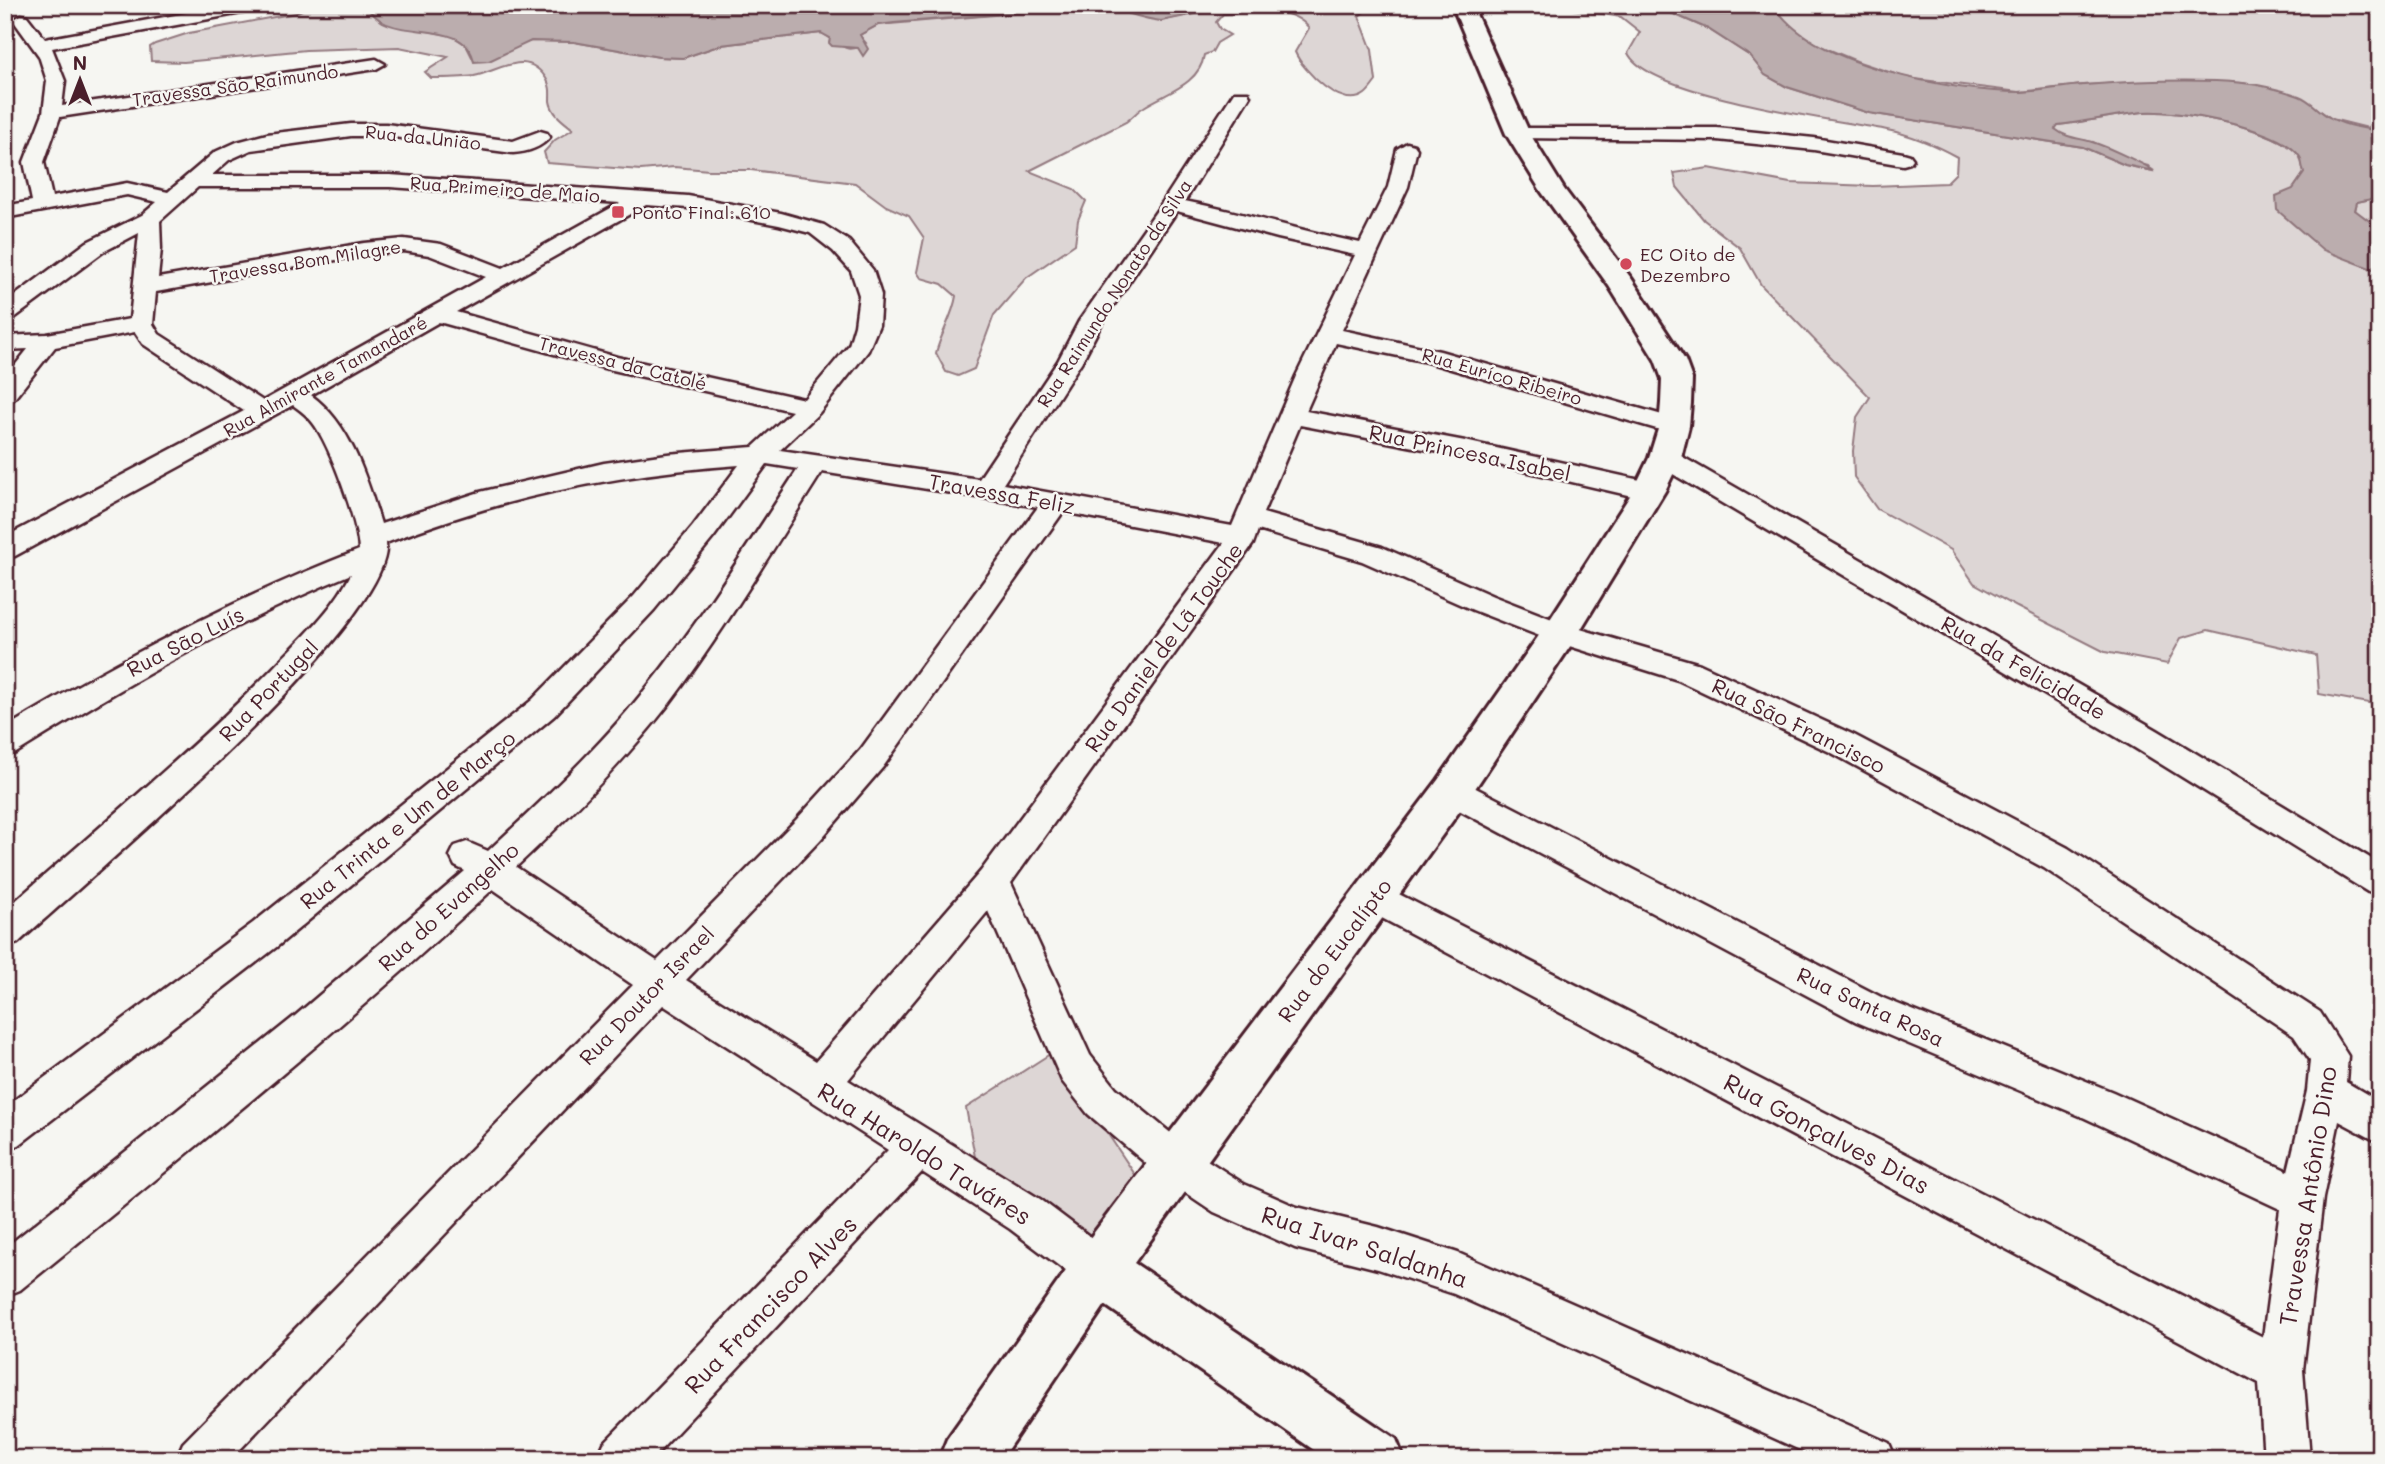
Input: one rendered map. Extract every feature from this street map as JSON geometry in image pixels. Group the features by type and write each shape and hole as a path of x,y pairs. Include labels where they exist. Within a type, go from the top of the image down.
{"street":[{"path":"42,45 258,5"},
{"path":"1462,5 1518,134 1553,191 1621,284 1670,360 1677,379 1663,458"},
{"path":"17,24 42,45 55,81 52,113 34,162 44,206"},
{"name":"Travessa São Raimundo","path":"52,113 376,64"},
{"name":"Rua Raimundo Nonato da Silva","path":"985,489 1070,361 1091,321 1172,204 1241,96"},
{"name":"Rua da União","path":"196,181 222,156 267,140 351,130 386,130 513,148 524,146 540,137"},
{"path":"1518,134 1717,134 1814,144 1903,159"},
{"name":"Rua Daniel de Lã Touche","path":"819,1086 993,881 1246,527 1291,416 1398,187 1407,149"},
{"path":"5,314 95,247 149,219 196,181"},
{"name":"Rua Primeiro de Maio","path":"196,181 390,181 642,199 722,206 817,229 841,246 862,270 870,295 867,326 860,346 810,408 760,455"},
{"path":"5,212 127,190 173,199"},
{"name":"Rua Almirante Tamandaré","path":"5,549 262,412 642,199"},
{"path":"1172,204 1218,213 1278,232 1366,251"},
{"path":"149,219 150,249 141,324 151,339 262,412"},
{"name":"Travessa Bom Milagre","path":"144,287 364,248 404,245 433,248 503,276"},
{"name":"Travessa da Catolé","path":"436,314 612,363 810,408"},
{"path":"5,342 47,341 141,324"},
{"name":"Rua Euríco Ribeiro","path":"1328,334 1432,356 1663,458"},
{"path":"5,394 47,341"},
{"path":"294,394 323,418 339,447 373,546"},
{"name":"Rua Princesa Isabel","path":"1291,416 1465,449 1663,458"},
{"name":"Travessa Feliz","path":"760,455 1056,502 1246,527"},
{"name":"Rua São Luís","path":"5,744 115,677 310,579 419,520 489,498 604,471 667,462 760,455"},
{"name":"Rua Trinta e Um de Março","path":"5,1131 266,934 543,708 644,603 703,532 760,455"},
{"name":"Rua do Eucalípto","path":"967,1459 1098,1269 1452,791 1560,633 1663,458"},
{"name":"Rua da Felicidade","path":"1663,458 2146,739 2380,882"},
{"name":"Rua do Evangelho","path":"5,1275 243,1083 435,921 479,862 554,811 634,725 678,667 814,464"},
{"name":"Rua Doutor Israel","path":"199,1459 808,830 872,758 1056,502"},
{"name":"Rua São Francisco","path":"1246,527 1372,554 1483,603 1560,633 1689,672 1843,744 2056,858 2307,1024"},
{"name":"Rua Portugal","path":"5,932 225,736 288,673 333,623 358,586 373,546"},
{"name":"Rua Santa Rosa","path":"1452,791 1870,1010 2099,1105 2302,1198"},
{"name":"Rua Haroldo Taváres","path":"479,862 819,1086 1025,1214 1098,1269 1376,1459"},
{"name":"Rua Ivar Saldanha","path":"993,881 1076,1068 1102,1101 1176,1163 1229,1198 1295,1227 1378,1248 1458,1274 1873,1459"},
{"name":"Rua Gonçalves Dias","path":"1373,897 2281,1370"},
{"name":"Travessa Antônio Dino","path":"2287,1459 2281,1370 2302,1198 2326,1091 2329,1056 2307,1024"},
{"path":"2326,1091 2380,1124"},
{"name":"Rua Francisco Alves","path":"620,1459 918,1149"}],"shaded area":[{"path":"311,5 362,5 383,22 453,36 466,45 474,61 531,41 574,42 659,57 683,58 721,45 821,33 852,49 866,43 859,35 878,25 1098,6 1161,21 1226,6 1373,5 1359,16 1372,50 1376,81 1365,94 1356,98 1335,93 1306,69 1295,52 1309,28 1301,20 1281,12 1269,11 1223,14 1216,22 1220,29 1230,35 1217,43 1212,52 1204,55 1201,65 1189,81 1142,109 1126,122 1029,171 1074,189 1086,201 1078,220 1075,244 1026,278 994,315 974,369 958,376 946,372 936,353 956,296 942,284 921,278 917,272 924,238 909,216 886,206 855,183 751,170 674,167 641,170 547,163 544,152 555,140 573,129 553,110 547,80 539,70 522,63 474,76 431,78 425,72 448,57 399,47 306,50 184,62 151,61 150,47 155,44 189,33 296,13"},
{"path":"362,5 1240,5 1161,21 1098,6 878,25 860,35 868,49 863,56 858,48 832,46 829,43 830,38 821,33 721,45 683,58 659,57 574,42 531,41 489,61 474,62 469,49 461,41 436,33 394,26 380,20"},
{"path":"1547,5 1653,5 1708,29 1750,56 1766,75 1787,87 1869,113 2083,147 2125,165 2152,171 2148,166 2133,162 2093,142 2065,137 2054,130 2058,125 2132,113 2158,112 2227,122 2273,137 2289,147 2300,157 2304,173 2293,189 2380,272 2380,705 2319,694 2316,655 2208,630 2181,638 2167,664 2105,652 1974,583 1951,550 1877,509 1854,477 1853,451 1857,417 1870,397 1761,285 1740,248 1704,220 1677,187 1674,173 1709,168 1790,183 1873,186 1946,183 1956,173 1957,157 1896,132 1747,104 1670,82 1643,68 1628,53 1640,32 1621,17"},
{"path":"1653,5 1774,5 1792,26 1819,44 1850,59 1923,81 1959,87 2021,92 2123,82 2223,81 2271,88 2299,96 2335,120 2380,131 2380,197 2357,202 2355,210 2380,229 2380,272 2323,250 2277,210 2276,196 2293,189 2304,173 2300,157 2273,137 2227,122 2158,112 2132,113 2058,125 2055,129 2068,136 2105,147 2154,171 2125,165 2083,147 1869,113 1787,87 1765,75 1750,56 1708,29"},
{"path":"1774,5 2380,5 2380,131 2332,119 2300,97 2243,83 2171,81 2082,85 2019,92 1907,78 1818,45 1786,24"},
{"path":"2380,197 2380,229 2355,211 2357,202"},
{"path":"1053,1052 1138,1179 1087,1246 977,1168 966,1108"}],"place":[{"name":"Ponto Final: 610","path":"618,212"},
{"name":"EC Oito de Dezembro","path":"1626,264"}]}
